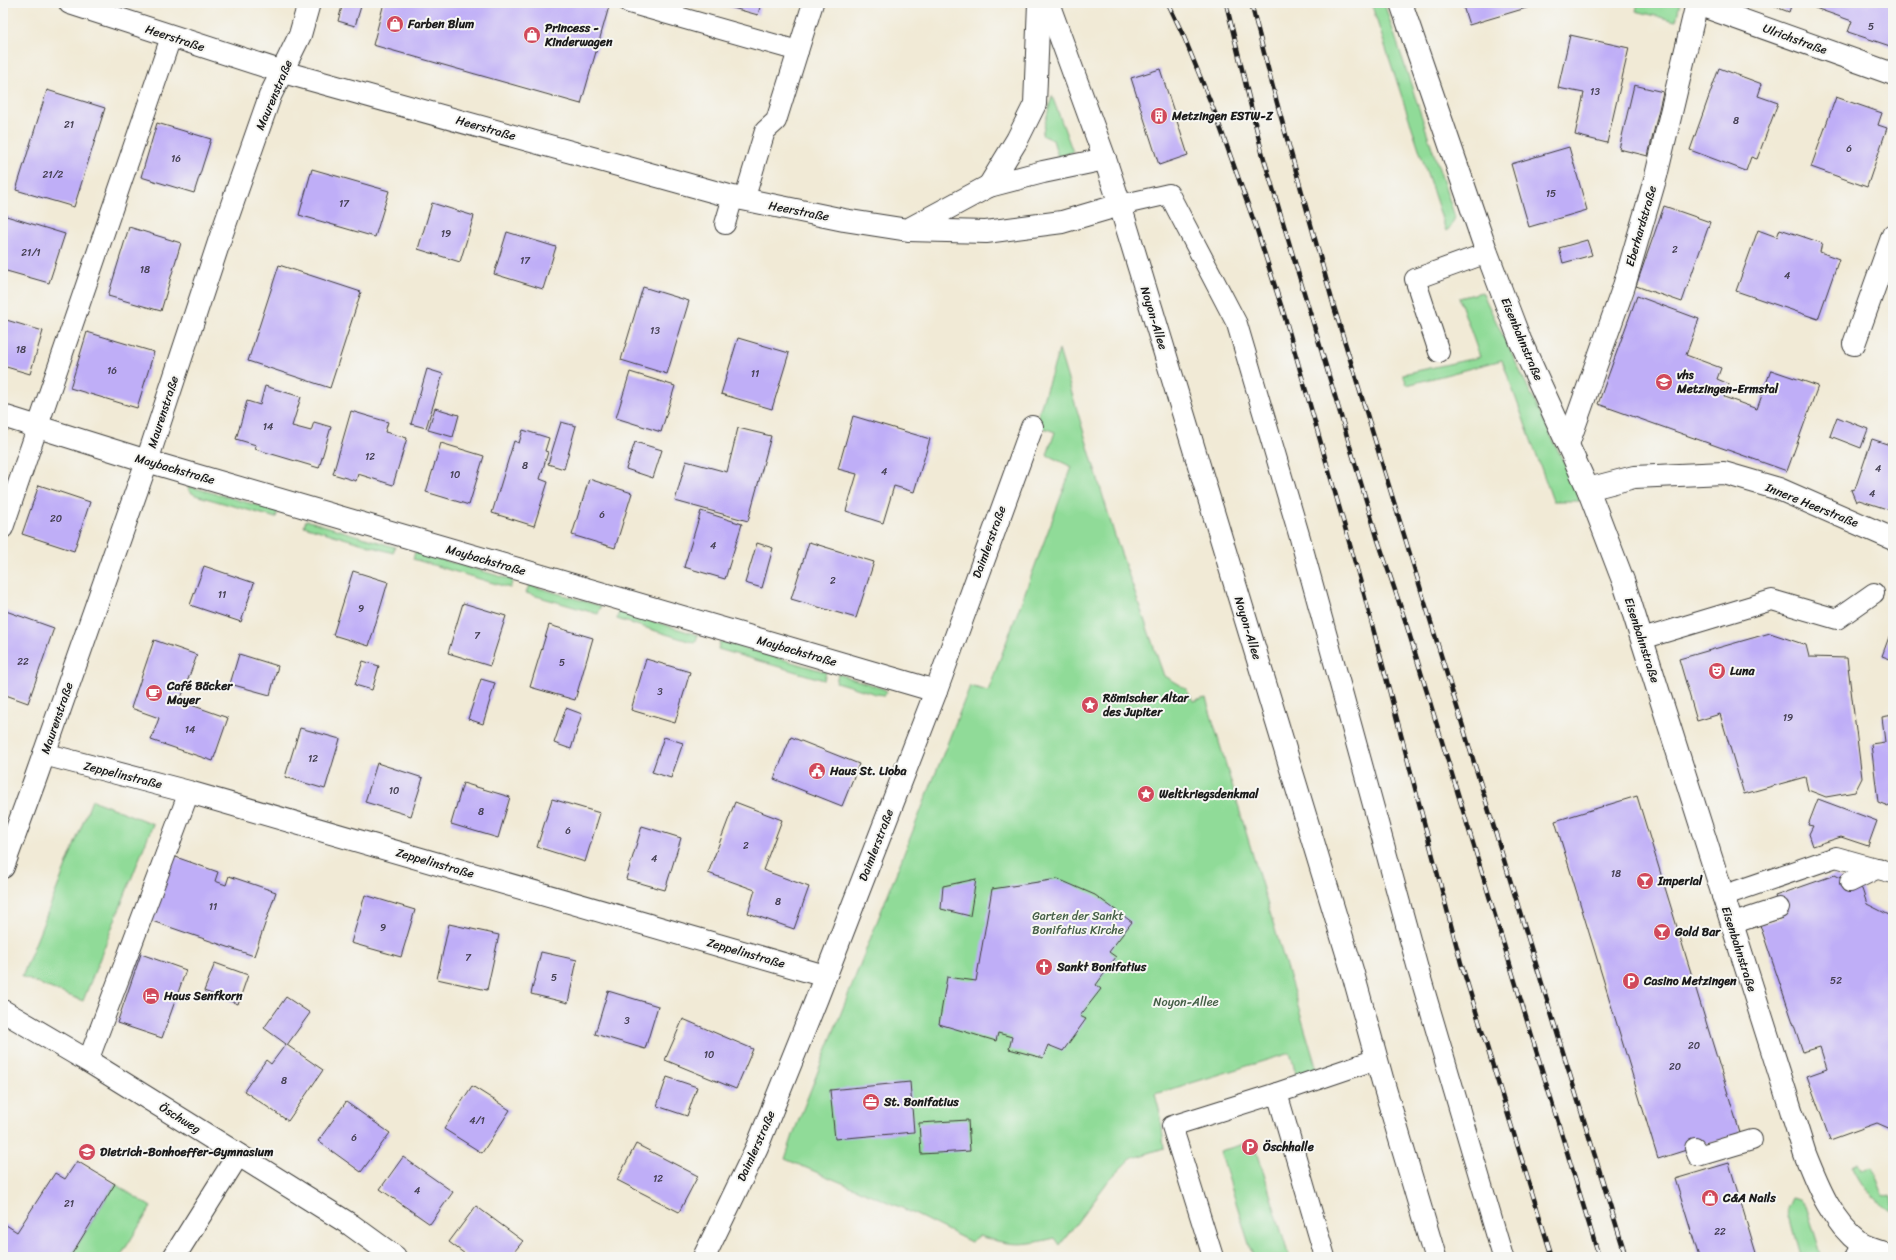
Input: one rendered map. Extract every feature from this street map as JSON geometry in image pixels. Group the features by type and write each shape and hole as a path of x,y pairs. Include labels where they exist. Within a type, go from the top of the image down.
{"street":[{"name":"Heerstraße","path":"70,3 283,72 738,199 844,220 908,230 986,232 1062,222 1120,206"},
{"name":"Maurenstraße","path":"3,867 147,461 221,236 270,96 300,35 309,3"},
{"path":"989,186 1018,140 1035,104 1039,3"},
{"name":"Noyon-Allee","path":"1048,3 1105,159 1120,206 1348,954 1435,1257"},
{"name":"Eisenbahnstraße","path":"1401,3 1487,253 1520,340 1588,489 1624,583 1806,1159 1824,1199 1859,1251 1893,1256"},
{"name":"Ulrichstraße","path":"1697,4 1893,74"},
{"name":"Eberhardstraße","path":"1568,444 1624,286 1656,176 1697,4"},
{"path":"908,230 989,186 1043,172 1105,159"},
{"path":"1854,344 1893,235"},
{"name":"Maybachstraße","path":"3,416 147,461 936,691"},
{"name":"Daimlerstraße","path":"704,1257 757,1147 825,976 936,691 1014,472 1032,427"},
{"name":"Innere Heerstraße","path":"1588,489 1634,477 1724,474 1779,489 1893,538"},
{"name":"Zeppelinstraße","path":"44,754 189,792 825,976"},
{"name":"Öschweg","path":"3,1010 88,1061 351,1225 395,1257"},
{"path":"174,1257 238,1155"}],"lane":[{"path":"629,3 798,51"},
{"path":"725,224 738,199 765,131 776,121 813,3"},
{"path":"3,528 170,36"},
{"path":"1120,206 1169,194 1237,324 1302,545 1418,969 1503,1257"},
{"path":"1439,352 1415,279 1487,253"},
{"path":"1642,639 1772,600 1837,619 1874,593"},
{"path":"88,1061 189,792"},
{"path":"1722,896 1836,856 1886,871"},
{"path":"1850,882 1886,871"},
{"path":"1732,924 1779,908"},
{"path":"1213,1257 1172,1126 1378,1059"},
{"path":"1277,1093 1326,1257"},
{"path":"1695,1148 1698,1156 1752,1140"}],"green space":[{"path":"1371,3 1384,3 1455,217 1451,227 1446,231"},
{"path":"1638,3 1680,3 1676,21 1636,11"},
{"path":"1052,96 1073,152 1058,157 1053,140 1042,135"},
{"path":"1482,292 1566,467 1580,501 1553,501 1502,360 1407,385 1403,374 1480,357 1459,298"},
{"name":"Garten der Sankt Bonifatius Kirche","path":"1059,350 1114,533 1164,676 1186,689 1193,701 1206,698 1317,1070 1297,1077 1290,1053 1155,1094 1161,1117 1164,1148 1130,1159 1109,1180 1060,1245 1055,1238 1025,1244 1017,1244 1000,1242 979,1236 971,1242 902,1208 785,1159 794,1132 970,686 988,691 1072,467 1047,455 1055,432 1035,425"},
{"path":"188,486 278,511 276,518 195,495 189,491"},
{"path":"306,520 395,547 393,553 304,526"},
{"path":"415,552 513,580 510,588 413,559"},
{"path":"529,585 601,606 598,614 526,593"},
{"path":"619,611 698,635 695,643 617,619"},
{"path":"720,641 826,672 824,680 718,649"},
{"path":"838,674 887,691 885,695 876,694 836,682"},
{"path":"92,800 153,824 83,1001 22,977"},
{"path":"1254,1141 1289,1257 1253,1257 1220,1151"},
{"path":"1859,1163 1862,1170 1872,1167 1884,1197 1891,1195 1893,1211 1879,1203 1859,1180 1852,1166"},
{"path":"115,1184 151,1207 120,1257 70,1257"},
{"path":"1792,1197 1800,1199 1806,1206 1822,1257 1800,1257 1787,1208"}],"building":[{"path":"343,3 362,3 355,26 338,21"},
{"name":"Princess - Kinderwagen","path":"384,3 610,3 581,104 373,45"},
{"path":"715,3 761,3 758,15"},
{"path":"1462,3 1543,3 1469,25"},
{"path":"1765,3 1792,3 1789,12"},
{"path":"1801,3 1893,3 1893,47 1848,32 1852,21"},
{"path":"1570,35 1629,48 1607,143 1575,135 1584,93 1558,88"},
{"path":"1719,68 1762,84 1758,96 1778,103 1757,159 1751,157 1746,171 1690,150"},
{"name":"Metzingen ESTW-Z","path":"1160,69 1188,155 1159,165 1131,78"},
{"path":"1634,85 1663,92 1648,156 1619,149"},
{"path":"47,90 105,108 74,207 16,190"},
{"path":"1836,97 1882,113 1878,125 1887,128 1867,187 1811,167"},
{"path":"157,123 211,139 194,193 141,177"},
{"path":"1569,147 1587,210 1529,227 1511,164"},
{"path":"312,169 389,191 375,237 299,215"},
{"path":"432,203 474,216 460,262 418,249"},
{"path":"1664,206 1710,222 1682,302 1636,286"},
{"path":"3,215 65,234 49,283 3,270"},
{"path":"129,227 181,243 161,311 108,296"},
{"path":"1780,229 1822,243 1820,252 1839,259 1818,319 1736,291 1758,230 1777,237"},
{"path":"507,232 556,247 543,289 494,274"},
{"path":"1587,240 1592,255 1563,263 1559,248"},
{"path":"279,265 361,292 330,388 248,361"},
{"path":"643,287 689,301 667,374 621,360"},
{"name":"vhs Metzingen-Ermstal","path":"1637,296 1699,319 1686,355 1721,368 1717,379 1729,384 1724,397 1757,409 1771,370 1818,386 1787,471 1598,404"},
{"path":"3,319 43,331 30,374 3,366"},
{"path":"87,332 154,352 137,408 70,388"},
{"path":"738,338 789,353 772,409 721,394"},
{"path":"427,369 443,374 426,428 411,424"},
{"path":"630,372 675,386 661,432 616,418"},
{"path":"265,386 301,397 292,426 311,431 314,422 331,427 319,468 255,449 256,445 236,439 247,401 260,405"},
{"path":"435,408 459,415 453,437 428,430"},
{"path":"351,411 388,422 385,432 407,438 393,485 358,474 356,481 333,474"},
{"path":"853,416 930,439 914,492 894,486 883,523 846,511 857,474 838,469"},
{"path":"1837,417 1868,429 1861,448 1830,436"},
{"path":"561,422 576,426 564,469 548,464"},
{"path":"738,428 771,436 748,521 675,501 686,461 727,472"},
{"path":"523,430 549,438 545,451 548,452 540,479 548,482 534,526 492,513 514,441 519,443"},
{"path":"1872,439 1893,446 1893,511 1859,500 1856,502 1851,490 1855,489"},
{"path":"635,442 662,450 653,478 626,469"},
{"path":"441,443 484,456 469,505 426,492"},
{"path":"589,479 632,493 615,548 572,535"},
{"path":"39,485 90,502 74,551 22,534"},
{"path":"701,511 742,524 725,579 684,567"},
{"path":"809,542 874,562 856,618 791,599"},
{"path":"757,543 773,548 762,588 745,583"},
{"path":"204,566 254,583 241,622 190,605"},
{"path":"353,571 388,582 369,646 333,635"},
{"path":"463,603 506,616 490,666 448,653"},
{"path":"3,610 54,628 28,703 3,694"},
{"path":"549,625 593,638 575,700 530,687"},
{"path":"1893,626 1893,660 1882,656"},
{"path":"1770,633 1806,645 1809,657 1847,658 1862,778 1855,792 1826,797 1808,790 1805,777 1744,794 1720,714 1697,721 1679,659"},
{"path":"154,640 197,655 180,701 228,718 213,761 151,740 159,718 131,708"},
{"path":"239,654 278,666 270,695 230,684"},
{"path":"646,659 690,672 675,723 631,710"},
{"path":"363,661 379,666 372,690 355,685"},
{"path":"481,679 495,683 483,724 468,719"},
{"path":"566,708 582,714 571,749 554,743"},
{"path":"1893,715 1893,808 1878,802 1871,744 1885,742 1882,717"},
{"path":"300,728 340,739 325,789 285,777"},
{"path":"664,737 683,743 671,778 652,772"},
{"name":"Haus St. Lioba","path":"791,737 859,764 842,806 774,779"},
{"path":"377,763 423,778 411,816 365,802"},
{"path":"463,783 510,797 498,838 451,824"},
{"name":"Casino Metzingen","path":"1637,796 1740,1133 1658,1159 1555,821"},
{"path":"552,799 600,813 585,862 537,847"},
{"path":"1818,799 1877,821 1868,846 1841,837 1813,846 1809,834 1813,826 1808,825"},
{"path":"735,802 782,820 763,870 809,887 794,929 748,913 755,890 708,873"},
{"path":"642,826 681,838 665,890 626,879"},
{"path":"173,856 218,872 215,881 226,885 229,876 276,892 254,956 149,920"},
{"path":"1835,875 1862,889 1867,904 1893,917 1893,1130 1877,1123 1830,1140 1807,1076 1827,1069 1820,1047 1803,1052 1760,925 1782,918 1775,896"},
{"path":"976,879 970,916 941,909 943,886"},
{"name":"Sankt Bonifatius","path":"1058,879 1095,895 1132,922 1109,952 1116,957 1096,985 1101,989 1080,1016 1086,1019 1063,1051 1048,1045 1043,1058 1009,1049 1012,1037 998,1033 996,1041 939,1024 947,977 976,981 992,889"},
{"path":"365,895 415,910 401,957 351,943"},
{"path":"449,924 499,935 487,990 437,979"},
{"path":"541,952 577,960 568,1003 531,994"},
{"name":"Haus Senfkorn","path":"141,954 186,970 162,1038 117,1023"},
{"path":"215,963 248,975 238,1004 204,991"},
{"path":"608,991 658,1006 645,1049 595,1034"},
{"path":"286,997 310,1013 287,1045 323,1070 288,1121 244,1091 266,1060 271,1064 286,1044 264,1028"},
{"path":"683,1019 753,1049 736,1089 665,1060"},
{"path":"667,1077 697,1087 687,1116 657,1106"},
{"name":"St. Bonifatius","path":"910,1082 914,1132 835,1139 830,1090"},
{"path":"472,1086 510,1110 482,1153 444,1129"},
{"path":"346,1102 390,1133 361,1172 318,1141"},
{"path":"968,1120 970,1151 921,1154 919,1123"},
{"path":"636,1144 698,1176 679,1212 617,1180"},
{"path":"403,1157 453,1192 430,1224 380,1189"},
{"path":"77,1161 115,1184 70,1257 3,1257 3,1223 17,1232 55,1173 65,1179"},
{"path":"1729,1163 1756,1253 1745,1257 1699,1257 1675,1179"},
{"path":"476,1206 523,1241 510,1257 469,1257 449,1242"},
{"path":"212,1253 218,1257 210,1257"},
{"path":"1164,1254 1165,1257 1154,1257"}],"railway":[{"path":"1168,3 1184,37 1215,113 1257,230 1286,321 1364,594 1461,963 1552,1257"},
{"path":"1226,3 1262,152 1378,540 1405,620 1599,1257"},
{"path":"1251,3 1277,103 1334,307 1626,1257"}],"place":[{"name":"Farben Blum","path":"395,24"},
{"name":"Princess - Kinderwagen","path":"532,35"},
{"name":"Metzingen ESTW-Z","path":"1159,116"},
{"name":"vhs Metzingen-Ermstal","path":"1664,382"},
{"name":"Luna","path":"1717,671"},
{"name":"Café Bäcker Mayer","path":"154,693"},
{"name":"Römischer Altar des Jupiter","path":"1090,705"},
{"name":"Haus St. Lioba","path":"817,771"},
{"name":"Weltkriegsdenkmal","path":"1146,794"},
{"name":"Imperial","path":"1645,881"},
{"name":"Gold Bar","path":"1662,932"},
{"name":"Sankt Bonifatius","path":"1044,967"},
{"name":"Casino Metzingen","path":"1631,981"},
{"name":"Haus Senfkorn","path":"151,996"},
{"name":"St. Bonifatius","path":"871,1102"},
{"name":"Öschhalle","path":"1250,1147"},
{"name":"Dietrich-Bonhoeffer-Gymnasium","path":"87,1152"},
{"name":"C&A Nails","path":"1710,1198"}]}
